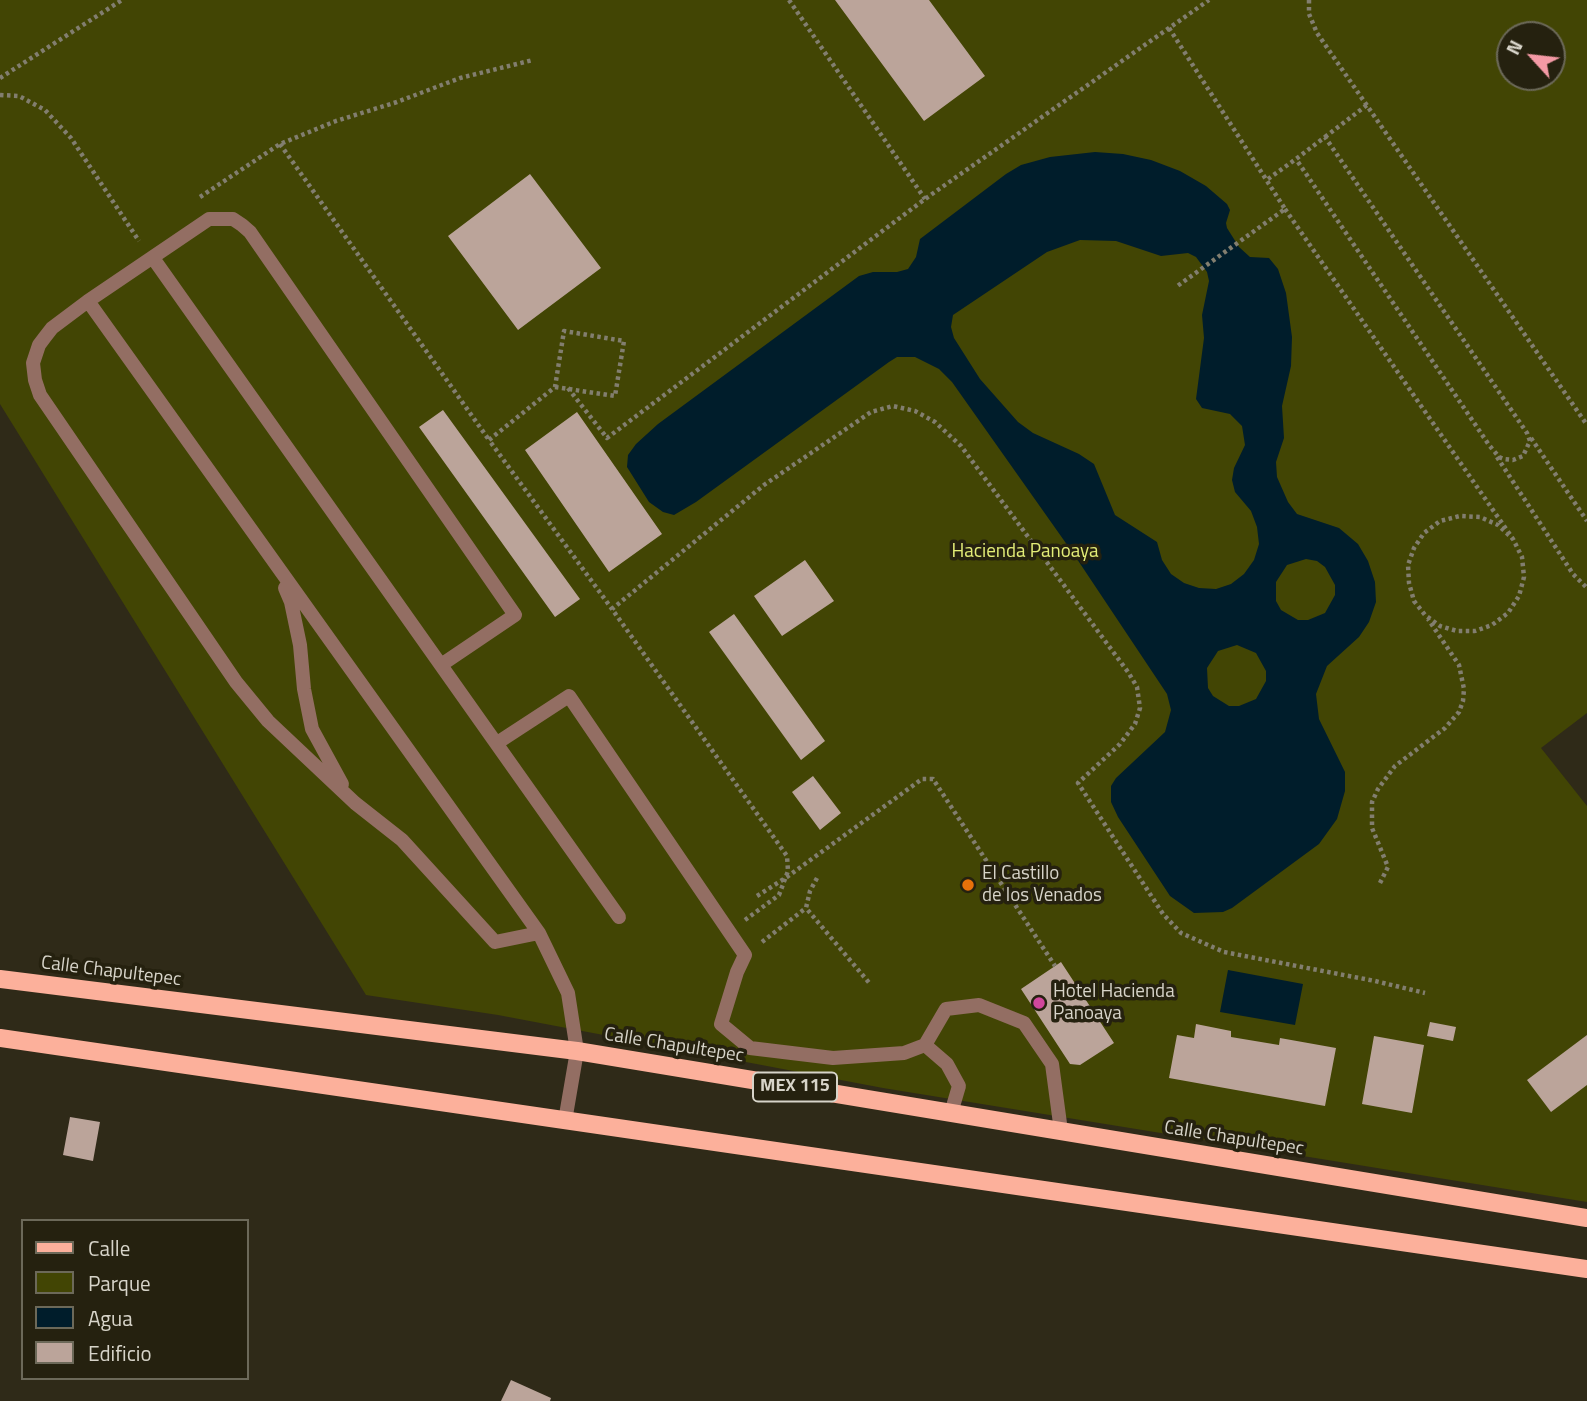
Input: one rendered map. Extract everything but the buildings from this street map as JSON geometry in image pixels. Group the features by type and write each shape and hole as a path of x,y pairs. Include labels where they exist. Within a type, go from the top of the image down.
{"main road":[{"name":"Calle Chapultepec","path":"0,979 577,1051 1587,1218"},
{"path":"0,1038 1587,1269"}],"lane":[{"path":"441,666 515,615 250,233 233,219 209,219 52,328 39,345 33,363 40,395 236,682 268,722 355,803 402,840 495,942 539,933"},
{"path":"152,258 619,917"},
{"path":"88,301 539,933 568,993 577,1051 565,1121"},
{"path":"277,567 291,602 312,729 337,777 355,803"},
{"path":"497,743 569,696 727,933 745,955 721,1024 750,1048 834,1058 904,1053 925,1045 946,1009 979,1006 1024,1023 1052,1064 1061,1131"},
{"path":"925,1045 947,1064 959,1086 951,1113"}],"path":[{"path":"0,78 122,0"},
{"path":"789,0 925,199"},
{"path":"568,388 607,438 925,199 1209,0"},
{"path":"1309,0 1309,15 1317,33 1587,425"},
{"path":"1169,28 1285,209 1513,539 1521,556 1524,577 1519,596 1508,613 1492,625 1475,631 1457,631 1440,626 1425,615"},
{"path":"190,205 281,144 336,121 460,78 533,60"},
{"path":"0,95 19,96 45,110 71,138 138,242 149,234"},
{"path":"1268,179 1367,105"},
{"path":"1325,137 1587,521"},
{"path":"281,144 787,856 787,877 779,895 727,933"},
{"path":"1296,159 1573,574 1587,588"},
{"path":"1176,288 1285,209"},
{"path":"489,440 555,387 564,331 624,341 615,396 555,387"},
{"path":"612,609 764,485 871,412 893,406 915,411 935,422 961,446 1137,687 1140,708 1135,724 1120,744 1078,783 1163,914 1181,933 1224,953 1425,993"},
{"path":"1489,445 1499,457 1517,459 1523,456 1529,446 1527,433"},
{"path":"1380,883 1388,867 1372,828 1373,802 1378,789 1395,766 1445,728 1459,712 1463,701 1464,689 1459,665 1414,601 1408,565 1414,548 1424,533 1440,522 1460,516 1480,517 1498,525 1513,539"},
{"path":"757,896 922,779 933,779 1055,966"},
{"path":"745,955 806,908 817,878"},
{"path":"806,908 871,985"}],"green space":[{"name":"Hacienda Panoaya","path":"0,0 1587,0 1587,713 1541,748 1587,806 1587,1202 883,1088 498,1015 366,995 0,404"}],"water":[{"path":"1095,152 1123,154 1151,160 1180,171 1206,186 1227,204 1230,210 1227,228 1239,247 1250,257 1269,258 1278,269 1286,293 1292,337 1291,366 1282,406 1284,438 1276,462 1277,477 1288,502 1297,514 1339,528 1358,544 1368,561 1375,582 1376,602 1369,622 1359,637 1327,666 1316,694 1319,719 1345,772 1345,791 1337,819 1319,844 1223,912 1194,913 1170,896 1111,802 1111,786 1116,778 1165,732 1171,710 1167,694 1075,556 952,382 939,369 915,357 897,357 696,502 674,515 663,512 649,502 627,467 628,455 658,424 859,276 908,269 916,257 920,239 1006,174 1021,165 1050,157","holes":["1080,240 1116,241 1161,256 1188,253 1196,257 1207,272 1209,281 1202,315 1204,338 1196,399 1202,408 1230,414 1242,426 1245,445 1234,468 1232,480 1235,492 1251,511 1259,544 1254,560 1244,574 1231,584 1216,589 1199,588 1184,583 1171,574 1162,560 1157,542 1115,515 1094,464 1079,454 1033,433 1018,422 980,379 954,338 951,327 953,315 1047,252","1306,559 1317,561 1325,567 1335,585 1335,595 1325,613 1308,620 1298,620 1281,610 1276,601 1276,582 1287,565","1237,645 1256,653 1266,671 1266,681 1256,699 1239,706 1229,706 1213,696 1208,688 1207,668 1218,651"]},
{"path":"1228,970 1303,984 1295,1025 1220,1012"}],"place":[{"name":"El Castillo de los Venados","path":"968,885"},
{"name":"Hotel Hacienda Panoaya","path":"1039,1003"}]}
